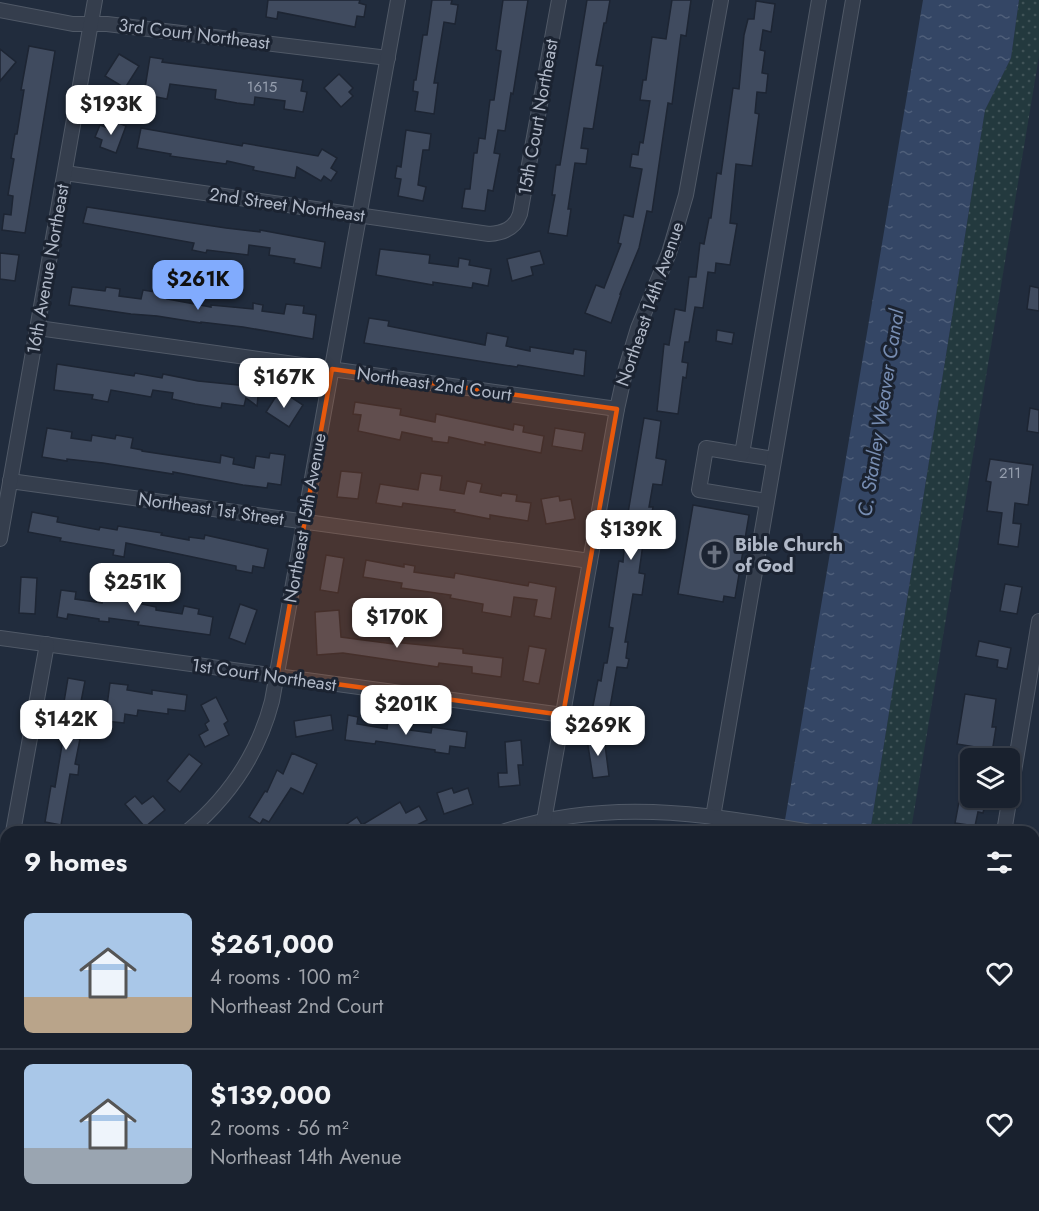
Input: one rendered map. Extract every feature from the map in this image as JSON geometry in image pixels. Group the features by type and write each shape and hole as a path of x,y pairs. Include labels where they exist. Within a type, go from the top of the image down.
{"street":[{"name":"16th Avenue Northeast","path":"0,539 95,0"},
{"name":"Northeast 15th Avenue","path":"193,826 223,798 246,765 267,720 277,676 398,0"},
{"name":"15th Court Northeast","path":"508,230 515,225 520,214 559,0"},
{"name":"Northeast 14th Avenue","path":"543,826 617,409 638,328 669,253 686,195 722,0"},
{"path":"742,454 819,0"},
{"path":"713,817 852,0"},
{"name":"3rd Court Northeast","path":"0,10 73,24 119,25 388,58"},
{"name":"2nd Street Northeast","path":"65,173 489,234 508,230"},
{"name":"Northeast 2nd Court","path":"38,328 617,409"},
{"path":"767,501 699,490 706,448 774,459"},
{"name":"Northeast 1st Street","path":"10,481 590,561"},
{"path":"1005,826 1039,621"},
{"name":"1st Court Northeast","path":"0,638 563,715"},
{"path":"14,826 47,645"},
{"path":"546,826 576,815 624,811 681,813 772,826"}],"highlighted area":[{"path":"332,369 617,409 563,715 277,676"}],"green space":[{"path":"1019,0 1039,0 1039,56 912,824 911,826 871,826 985,110 1011,58"}],"water":[{"name":"C. Stanley Weaver Canal","path":"923,0 1019,0 1011,58 985,110 871,826 784,826"}],"building":[{"path":"268,0 360,0 359,3 366,5 364,17 357,16 355,27 278,12 277,19 266,17"},
{"path":"432,0 452,0 451,4 458,5 455,24 444,22 434,83 438,83 434,114 415,111 418,92 413,91 423,35 427,35"},
{"path":"503,0 528,0 513,94 511,93 505,131 498,130 494,153 500,154 493,191 488,190 485,211 462,208 465,189 470,189 474,153 477,153 479,138 485,139 490,100 494,100 501,51 496,50"},
{"path":"587,0 610,0 596,65 603,66 593,129 584,128 581,148 588,149 586,164 575,163 568,209 571,209 567,236 548,233 555,195 552,195 556,165 560,165"},
{"path":"672,0 691,0 686,36 681,35 672,104 668,103 652,212 647,211 639,248 611,323 585,313 596,285 604,288 621,244 618,243 624,215 633,217 642,169 630,167 632,154 638,155 640,142 643,143 650,101 640,100 643,80 646,80 652,37 666,39"},
{"path":"756,1 775,4 771,32 763,30 760,50 765,51 762,73 768,74 766,93 757,92 755,113 759,114 752,166 736,164 730,223 737,224 730,265 716,263 715,273 708,272 703,308 695,307 689,342 685,342 682,362 688,363 686,378 683,377 678,414 657,411 664,344 669,345 675,309 685,311 689,277 696,277 700,243 704,244 709,218 711,218 717,173 721,174 733,88 739,89 744,35 748,19 754,19"},
{"path":"29,46 55,51 25,233 2,230 4,214 11,215 13,196 8,195 14,159 11,158 15,134 17,134 24,90 21,90"},
{"path":"0,49 16,62 0,81"},
{"path":"119,54 139,66 125,88 105,76"},
{"path":"150,57 163,59 162,62 303,80 301,91 307,92 303,112 284,109 285,101 255,97 254,105 237,103 215,99 216,90 170,84 167,99 146,95"},
{"path":"339,74 353,88 349,92 353,96 341,107 324,88"},
{"path":"111,120 126,126 116,153 100,147 102,140 95,137 100,125 108,128"},
{"path":"141,128 242,146 243,143 318,156 322,149 337,158 331,168 337,172 331,181 324,176 321,181 297,167 295,178 253,170 254,167 227,161 226,164 170,156 171,154 137,148"},
{"path":"406,130 431,134 429,150 423,150 418,185 426,187 423,201 398,196 401,179 395,178 397,166 401,167"},
{"path":"87,207 226,228 260,232 260,230 325,242 321,268 294,263 295,259 269,255 270,248 249,245 248,255 207,250 206,253 192,250 194,243 83,223"},
{"path":"380,249 430,255 429,263 458,267 459,258 470,260 469,265 491,269 488,286 473,283 472,288 433,282 433,285 376,275"},
{"path":"540,251 544,264 531,267 533,275 512,281 507,259"},
{"path":"0,253 19,255 15,281 0,279"},
{"path":"1030,286 1039,288 1039,311 1027,309"},
{"path":"72,287 105,291 106,287 120,289 119,296 141,299 143,290 168,294 167,299 211,307 211,305 253,309 253,303 263,305 262,311 284,314 286,304 304,306 303,313 316,315 313,339 243,327 69,305"},
{"path":"369,318 389,321 388,326 485,345 487,333 508,337 506,346 530,351 530,347 573,354 574,349 586,351 584,376 364,343"},
{"path":"717,330 734,333 732,344 716,341"},
{"path":"57,364 134,376 135,373 162,378 163,374 198,381 259,387 257,406 246,398 244,406 222,403 221,408 195,404 172,399 173,393 153,390 151,397 111,390 108,402 92,399 93,395 54,390"},
{"path":"280,390 303,405 289,427 266,412"},
{"path":"355,402 401,409 400,415 435,422 436,414 513,430 514,424 524,426 523,432 544,436 541,453 449,437 448,443 402,432 400,440 358,431 361,415 353,414"},
{"path":"1030,408 1039,410 1039,433 1027,431"},
{"path":"644,418 661,421 656,458 666,460 662,485 653,484 649,507 653,507 650,523 646,522 639,573 645,574 642,595 633,594 625,642 628,642 626,658 629,659 627,668 617,667 608,719 591,716 598,680 601,681 604,663 607,663 613,628 609,627 619,561 623,562 627,519"},
{"path":"47,428 72,432 71,438 91,441 92,435 115,439 116,435 133,438 131,448 142,451 220,463 221,455 234,458 233,464 254,468 256,456 269,458 270,453 285,455 281,485 268,483 267,488 173,472 173,474 103,463 42,457"},
{"path":"555,428 585,433 582,451 552,446"},
{"path":"990,459 1033,465 1028,505 1015,503 1013,523 1021,524 1018,547 998,544 1002,513 987,511 991,482 986,481"},
{"path":"341,471 362,473 358,499 337,497"},
{"path":"421,473 442,476 440,490 464,494 467,481 482,484 480,492 501,496 502,493 517,495 516,501 531,503 528,521 490,515 490,519 454,512 455,510 403,503 402,507 376,503 380,484 418,490"},
{"path":"559,496 560,501 571,499 575,519 546,524 541,499"},
{"name":"Bible Church of God","path":"693,505 749,515 735,598 724,596 723,602 678,594"},
{"path":"32,512 58,517 57,522 99,530 100,527 117,530 118,526 189,540 189,537 204,539 205,535 268,549 264,568 253,566 252,573 236,570 236,566 126,543 124,557 113,555 114,550 60,541 61,538 28,532"},
{"path":"326,555 344,558 338,593 320,590"},
{"path":"366,560 404,567 404,564 415,566 414,572 454,578 455,573 528,586 529,582 556,587 551,619 534,616 537,600 514,597 511,617 482,612 483,604 450,598 451,595 401,588 402,583 363,577"},
{"path":"21,577 37,578 35,614 19,613"},
{"path":"1005,584 1022,587 1017,614 1000,611"},
{"path":"61,590 76,592 75,599 102,603 102,598 133,602 156,607 156,610 182,614 184,606 199,609 198,614 213,617 210,635 138,625 139,622 109,618 109,622 68,614 67,619 57,617"},
{"path":"240,604 257,610 245,644 229,638"},
{"path":"339,610 341,637 393,644 393,642 463,649 463,653 503,658 501,677 472,673 472,667 439,663 438,667 343,653 317,655 315,612"},
{"path":"979,641 1011,648 1007,669 997,667 998,660 976,656"},
{"path":"529,646 546,649 539,684 523,681"},
{"path":"68,678 85,681 74,738 80,739 75,764 79,765 78,775 70,774 61,825 45,822 51,786 55,787 65,727 60,726"},
{"path":"110,683 128,685 127,690 152,694 152,690 187,695 185,711 168,709 168,714 138,710 137,716 125,714 124,723 105,721"},
{"path":"965,694 996,699 992,727 996,727 993,748 976,748 957,744"},
{"path":"216,697 228,721 224,724 229,735 205,747 199,735 208,730 205,724 209,721 201,705"},
{"path":"331,715 333,730 296,737 294,721"},
{"path":"348,715 358,717 357,724 387,729 388,721 404,724 403,729 431,733 432,727 467,732 465,748 450,746 449,754 376,741 375,744 345,740"},
{"path":"604,737 609,776 593,778 587,739"},
{"path":"521,740 523,765 518,765 520,785 499,787 498,773 507,773 505,742"},
{"path":"292,753 317,764 303,794 291,788 269,822 263,819 260,824 249,817 265,791 267,792 277,770 283,774"},
{"path":"189,754 202,764 180,792 167,781"},
{"path":"452,788 454,793 468,788 473,804 444,814 437,793"},
{"path":"135,796 142,804 153,796 165,810 144,826 125,804"},
{"path":"960,796 960,808 984,808 983,813 978,812 975,826 955,823"},
{"path":"400,802 406,813 419,806 427,820 415,826 344,826 357,817 362,825"}],"place":[{"name":"Bible Church of God","path":"714,555"}]}
